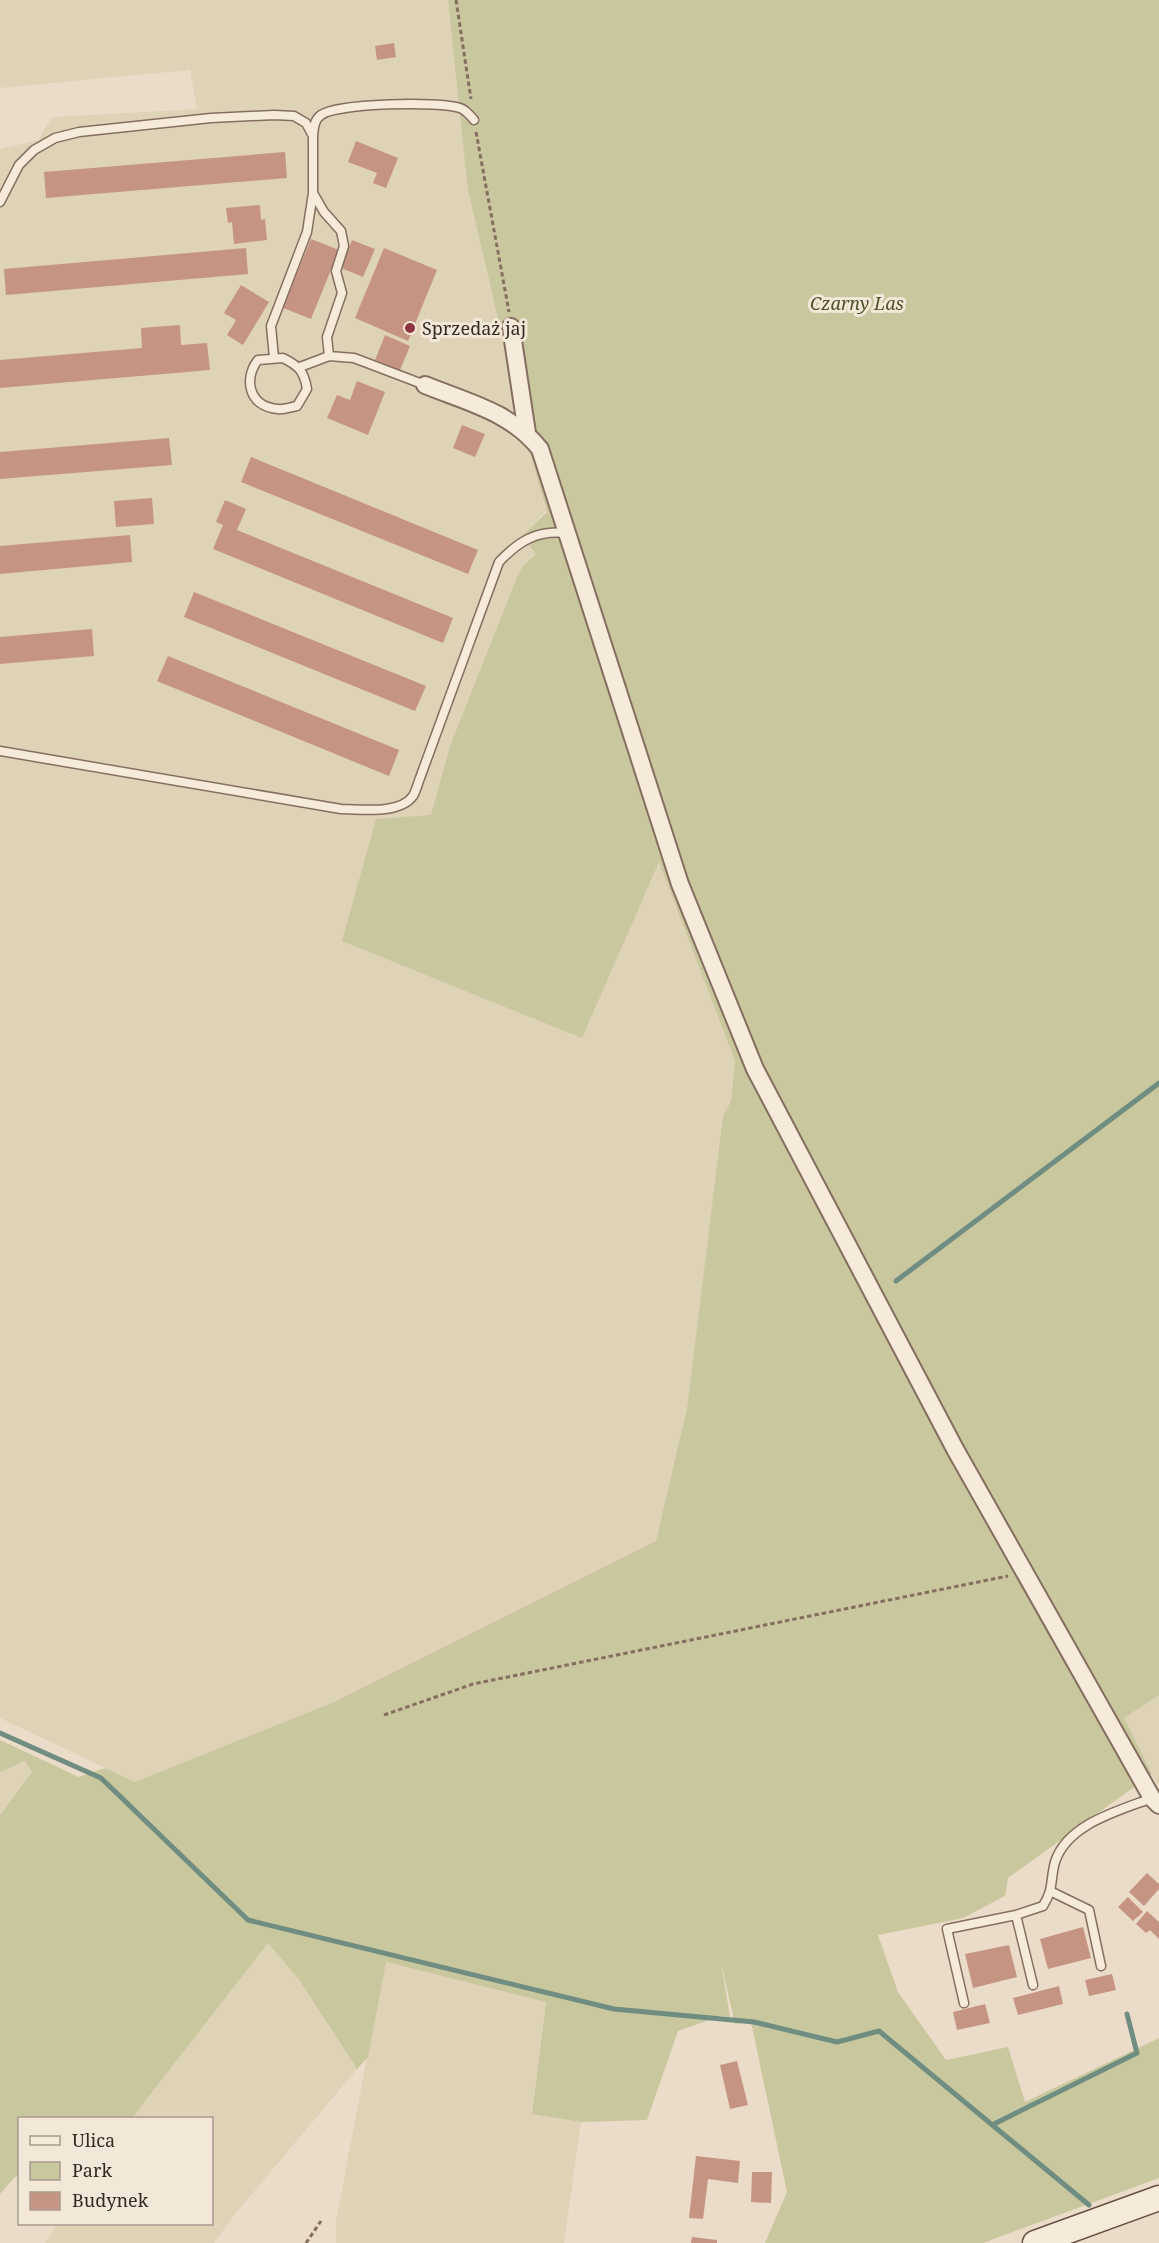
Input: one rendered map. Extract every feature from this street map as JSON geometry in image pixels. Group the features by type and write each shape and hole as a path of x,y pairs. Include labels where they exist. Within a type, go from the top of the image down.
{"main road":[{"path":"1035,2243 1159,2198"}],"street":[{"path":"511,327 527,433"},
{"path":"425,385 508,418 527,433 543,457 565,533 680,884 755,1069 955,1449 1155,1802"}],"lane":[{"path":"274,358 271,326 307,232 313,193 313,136 316,121 320,115 332,109 368,105 447,106 460,108 474,120"},
{"path":"0,202 9,180 34,150 55,138 79,132 211,118 274,115 294,117 306,123 313,136"},
{"path":"313,193 324,212 341,231 344,246 336,271 342,293 327,337 329,356"},
{"path":"300,367 329,356 354,358 425,385"},
{"path":"274,358 283,358 300,367 304,374 307,389 297,406 278,409 264,405 251,393 248,379 258,360 274,358"},
{"path":"0,751 341,809 374,810 398,806 412,797 417,788 499,562 515,545 531,536 548,531 565,533"},
{"path":"964,2003 947,1929 1016,1915 1043,1906 1052,1892 1055,1862 1070,1836 1112,1814 1155,1802"},
{"path":"1052,1892 1089,1910 1101,1966"},
{"path":"1016,1915 1033,1985"}],"path":[{"path":"456,0 474,120 511,327"},
{"path":"384,1715 473,1684 1006,1576 1030,1580"},
{"path":"306,2243 321,2221"}],"shaded area":[{"path":"0,0 448,0 528,446 546,511 523,536 536,554 523,566 517,577 450,746 431,816 659,861 735,1061 731,1101 723,1116 687,1408 656,1541 334,1702 135,1782 0,1718 0,149 38,140 52,117 197,109 190,70 0,88"},
{"path":"1159,1695 1159,1788 1123,1718"},
{"path":"26,1761 32,1772 0,1815 0,1772"},
{"path":"268,1943 300,1981 357,2069 236,2213 214,2243 45,2243 56,2225 213,2225 213,2117 133,2117"},
{"path":"385,1962 546,2002 532,2114 581,2122 564,2243 336,2243 336,2221"}],"green space":[{"name":"Czarny Las","path":"448,0 1159,0 1159,1695 1124,1718 1152,1774 1008,1878 1005,1896 963,1918 878,1935 898,1992 946,2060 1008,2047 1025,2102 1159,2038 1159,2178 983,2243 765,2243 787,2192 751,2022 735,2024 721,1962 730,2017 721,2016 678,2031 647,2120 581,2122 532,2114 546,2002 386,1962 368,2057 357,2069 300,1981 268,1943 133,2117 18,2117 18,2176 0,2194 0,1815 32,1772 25,1761 0,1772 0,1740 79,1777 105,1768 135,1782 334,1702 656,1541 687,1408 723,1116 731,1101 735,1061 659,862 582,1038 342,941 376,819 431,815 450,746 517,577 523,566 536,554 522,536 547,512 528,446 468,190"}],"building":[{"path":"394,43 396,57 377,60 375,46"},
{"path":"356,141 398,158 386,188 373,183 377,173 348,162"},
{"path":"285,152 287,178 46,198 44,172"},
{"path":"260,205 261,220 265,219 267,240 234,244 232,222 228,223 226,208"},
{"path":"311,239 339,250 311,319 283,308"},
{"path":"352,240 375,249 363,277 341,268"},
{"path":"246,248 248,274 6,295 4,269"},
{"path":"384,248 437,270 408,341 355,318"},
{"path":"241,285 269,302 243,345 227,335 236,320 224,313"},
{"path":"180,325 181,345 207,343 210,370 0,388 0,360 142,348 141,328"},
{"path":"385,335 410,346 400,370 375,360"},
{"path":"357,381 385,392 368,435 327,418 337,395 350,400"},
{"path":"462,425 485,434 475,457 453,448"},
{"path":"169,438 172,465 0,479 0,452"},
{"path":"251,457 478,550 468,574 241,482"},
{"path":"152,498 154,524 116,527 114,501"},
{"path":"225,500 246,509 237,530 453,618 443,643 213,549 223,525 216,522"},
{"path":"130,535 132,562 0,574 0,546"},
{"path":"194,592 426,686 415,711 184,617"},
{"path":"92,629 94,656 0,664 0,637"},
{"path":"168,656 399,750 389,776 157,681"},
{"path":"1147,1873 1159,1884 1159,1889 1144,1906 1129,1892"},
{"path":"1128,1897 1143,1912 1133,1921 1118,1907"},
{"path":"1147,1911 1159,1922 1159,1939 1150,1930 1146,1933 1136,1924"},
{"path":"1083,1927 1091,1958 1048,1969 1040,1939"},
{"path":"1009,1945 1017,1977 973,1988 965,1954"},
{"path":"1112,1974 1116,1990 1089,1996 1085,1980"},
{"path":"1059,1986 1063,2004 1018,2015 1013,1998"},
{"path":"985,2004 990,2023 957,2030 953,2012"},
{"path":"737,2061 748,2105 730,2109 720,2065"},
{"path":"696,2156 740,2161 738,2183 708,2179 703,2219 689,2218"},
{"path":"752,2172 772,2172 771,2203 751,2202"},
{"path":"692,2237 717,2240 717,2243 691,2243"}],"waterway":[{"path":"896,1281 1159,1083"},
{"path":"0,1733 101,1778 248,1920 614,2009 754,2022 837,2042 879,2031 1089,2205"},
{"path":"992,2125 1137,2053 1127,2014"}],"place":[{"name":"Sprzedaż jaj","path":"410,328"}]}
